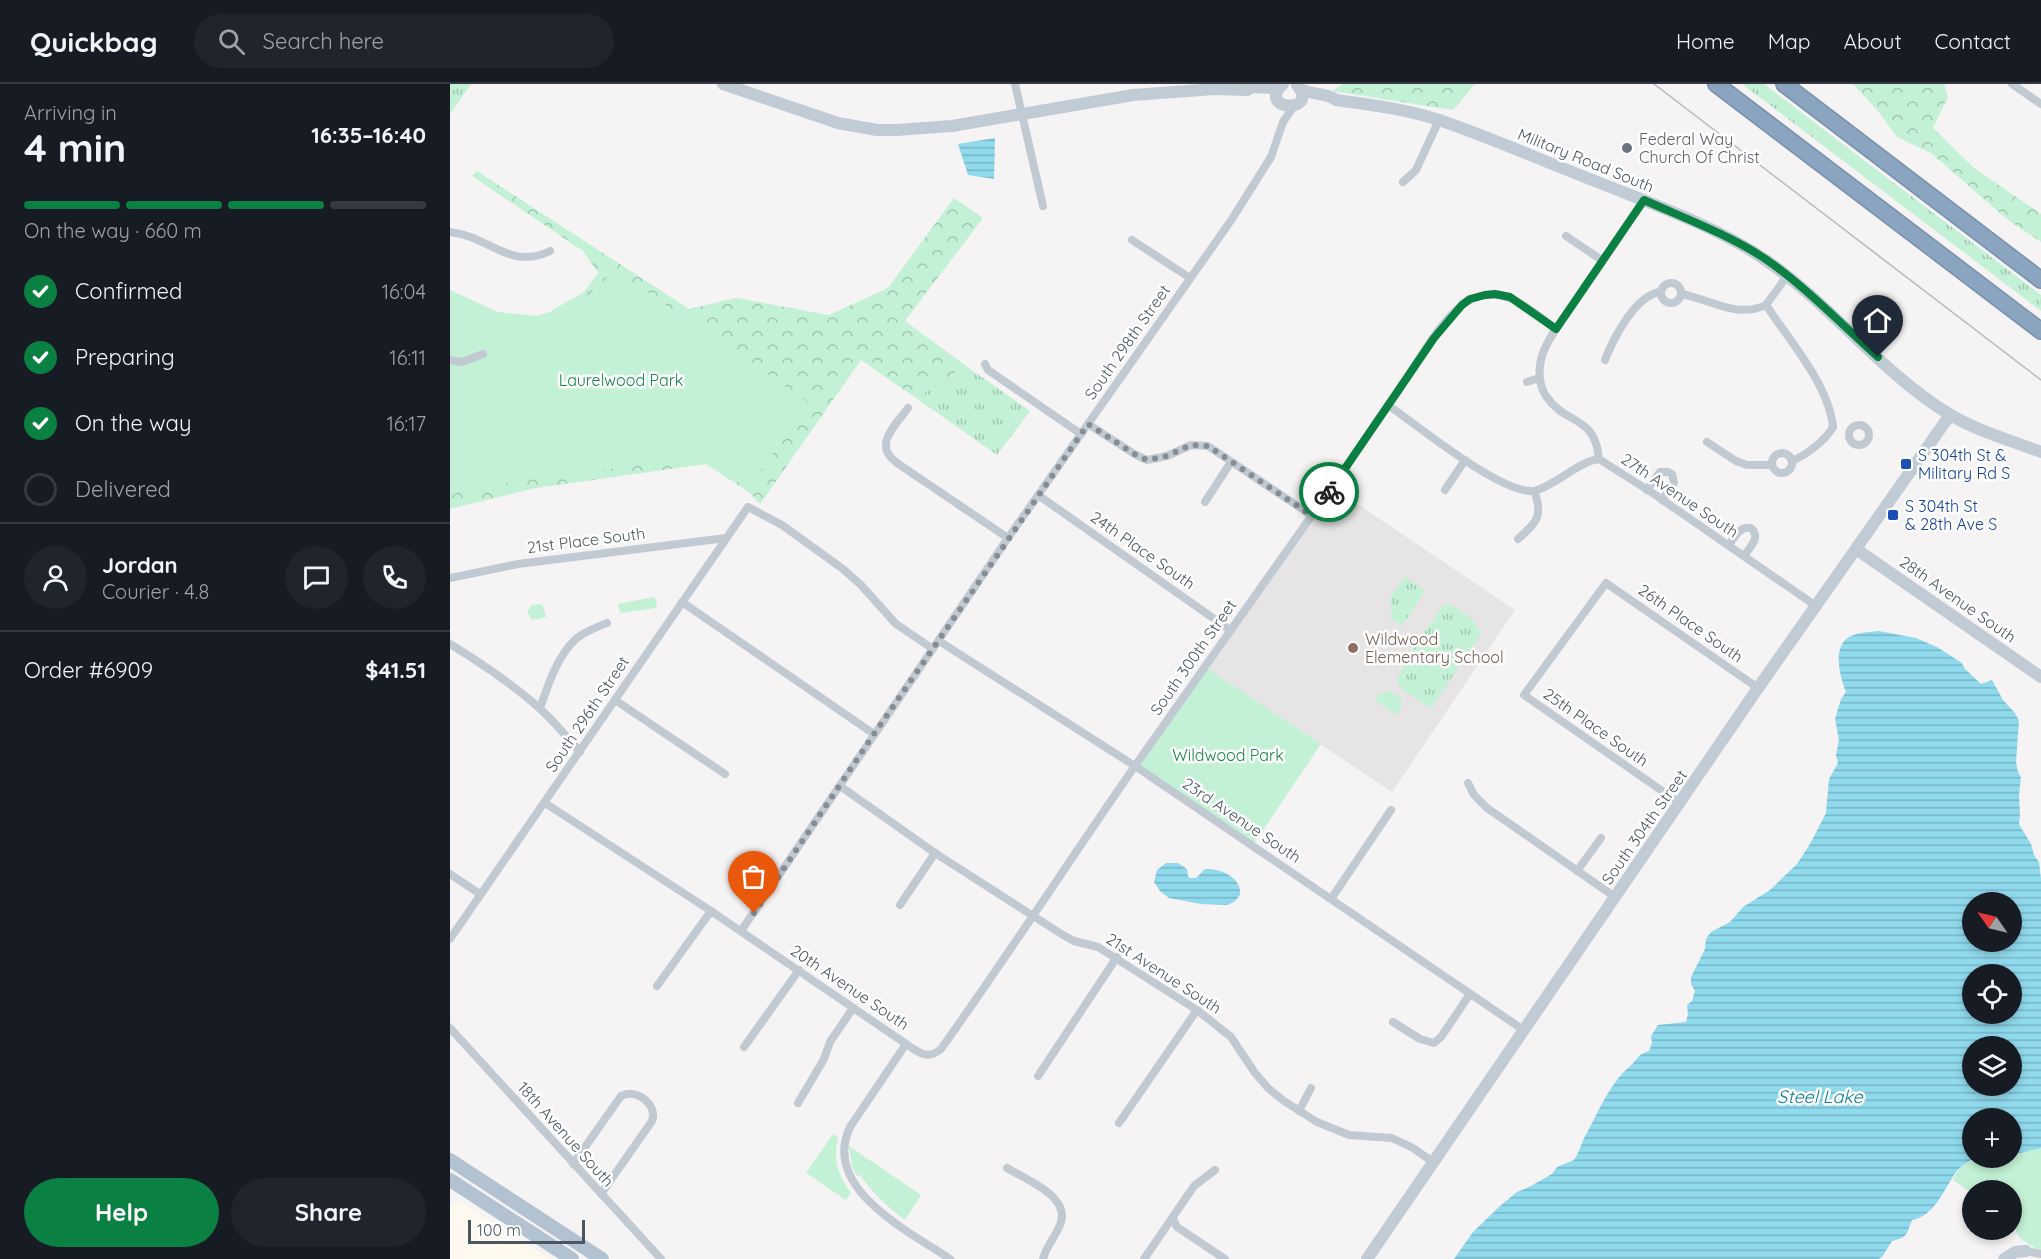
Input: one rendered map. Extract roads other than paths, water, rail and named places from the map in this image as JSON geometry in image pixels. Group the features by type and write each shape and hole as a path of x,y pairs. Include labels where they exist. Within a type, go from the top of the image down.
{"highway":[{"path":"1716,84 2041,331"},
{"path":"1784,84 2041,280"}],"main road":[{"name":"Military Road South","path":"723,84 831,121 877,129 930,129 1178,88 1247,90 1252,87 1274,88 1282,85"},
{"path":"1282,85 1277,93 1288,104 1301,97 1298,86"},
{"name":"Military Road South","path":"1298,86 1315,95 1332,96 1336,100 1399,110 1438,120 1644,200 1729,239 1763,258 1787,276 1916,391 1950,415 2041,452"},
{"name":"Military Road South","path":"1247,90 1252,94 1268,95 1288,104 1330,103 1336,100"},
{"name":"South 304th Street","path":"1367,1259 1681,804 1758,688 1950,415"},
{"name":"28th Avenue South","path":"1856,549 2041,677"},
{"path":"452,1166 602,1259"},
{"path":"450,1180 572,1259"},
{"path":"2004,1259 2015,1252 2026,1251"}],"street":[{"path":"1015,84 1043,206"},
{"path":"2012,84 2041,104"},
{"name":"South 298th Street","path":"741,931 1008,538 1263,171 1275,148 1284,122 1281,117 1288,104"},
{"path":"1403,182 1416,170 1438,120"},
{"path":"1527,382 1539,378 1543,353 1556,329 1644,200"},
{"path":"450,232 475,237 518,258 536,258 550,251"},
{"path":"1566,236 1603,261"},
{"path":"1132,240 1190,278"},
{"path":"1681,294 1734,310 1753,309 1766,305 1787,276"},
{"path":"1605,360 1616,336 1646,297 1661,292 1666,284 1674,283 1679,287 1681,294 1679,300 1670,303 1662,298 1661,292"},
{"name":"South 300th Street","path":"930,1055 941,1049 1034,917 1135,766 1455,311 1470,299 1495,294 1515,299 1556,329"},
{"path":"1766,305 1815,380 1830,410 1833,427 1826,437 1802,456 1791,461"},
{"path":"450,360 462,362 483,354"},
{"path":"986,364 988,370 1081,434"},
{"name":"27th Avenue South","path":"1539,378 1542,391 1550,402 1588,429 1595,437 1599,459 1816,606"},
{"path":"1388,405 1465,460 1511,488 1520,491 1534,491 1555,483 1599,459"},
{"path":"908,408 885,442 885,450 897,463 1008,538"},
{"path":"1088,424 1147,460 1167,456 1191,445 1208,446 1311,515"},
{"path":"1833,427 1849,432"},
{"path":"1707,442 1736,461 1747,465 1772,465"},
{"path":"1780,454 1788,456 1791,461 1789,470 1783,473 1776,471 1772,465 1774,457 1780,454"},
{"path":"1445,490 1465,460"},
{"path":"1205,502 1231,462"},
{"path":"1647,490 1660,472 1672,474 1674,483 1662,500"},
{"path":"1518,539 1532,526 1539,513 1534,491"},
{"name":"24th Place South","path":"1038,495 1230,630"},
{"name":"South 296th Street","path":"450,939 748,507 782,525 843,569 861,585 896,624 933,649"},
{"path":"1729,545 1740,530 1745,527 1751,528 1756,539 1744,556"},
{"name":"21st Place South","path":"450,578 518,564 726,538"},
{"name":"26th Place South","path":"1524,695 1606,583 1758,688"},
{"path":"682,602 874,734"},
{"path":"540,708 555,670 570,645 583,634 607,623"},
{"name":"23rd Avenue South","path":"939,641 1135,766 1525,1031"},
{"path":"450,644 501,677 540,708 580,752"},
{"name":"25th Place South","path":"1524,695 1681,804"},
{"path":"615,700 725,774"},
{"path":"1468,783 1474,795 1487,808 1615,897"},
{"name":"21st Avenue South","path":"840,786 935,853 1034,917 1074,941 1098,946 1197,1010 1231,1037 1268,1088 1299,1111 1340,1133 1356,1137 1392,1138 1413,1148 1433,1162"},
{"name":"20th Avenue South","path":"545,802 741,931 906,1044 923,1054 930,1055"},
{"path":"1331,899 1391,810"},
{"path":"1577,871 1601,838"},
{"path":"900,905 935,853"},
{"path":"450,874 480,894"},
{"path":"657,986 711,911"},
{"path":"1038,1076 1117,957"},
{"path":"744,1047 799,970"},
{"path":"1393,1022 1420,1039 1430,1043 1436,1042 1470,993"},
{"path":"798,1103 824,1059 830,1042 853,1008"},
{"path":"1119,1123 1197,1010"},
{"name":"18th Avenue South","path":"450,1028 661,1259"},
{"path":"906,1044 850,1127 843,1156 845,1167 867,1200 950,1259"},
{"path":"1299,1111 1311,1088"},
{"path":"573,1164 621,1096 634,1093 651,1105 654,1115 652,1120 601,1194"},
{"path":"1007,1168 1053,1196 1061,1206 1063,1213 1061,1223 1042,1259"},
{"path":"1144,1259 1194,1186 1215,1170"},
{"path":"1173,1219 1177,1227 1226,1259"},
{"path":"2026,1251 2041,1254"}],"water":[{"path":"995,138 994,179 968,175 958,144"},
{"name":"Steel Lake","path":"1879,631 1916,638 1937,647 1962,663 1965,669 1981,684 1992,680 2003,700 2019,721 2016,762 2021,777 2019,824 2039,862 2041,879 2041,1148 2022,1153 2022,1108 1962,1108 1962,1167 1933,1208 1912,1220 1906,1234 1892,1241 1882,1257 1878,1259 1454,1259 1473,1232 1500,1206 1517,1192 1552,1174 1557,1167 1574,1160 1611,1089 1639,1056 1649,1051 1652,1043 1651,1036 1658,1025 1686,1022 1687,1005 1692,1001 1695,991 1691,984 1691,977 1711,932 1730,922 1743,907 1770,890 1797,864 1826,813 1829,779 1838,763 1836,755 1839,740 1835,719 1841,699 1846,692 1839,662 1841,646 1851,636"},
{"path":"1166,863 1178,863 1187,869 1190,878 1196,878 1205,869 1223,872 1237,883 1240,895 1234,902 1227,905 1201,904 1169,898 1154,882 1157,870"}],"tram line":[{"path":"1654,84 2041,380"}],"place":[{"name":"Federal Way Church Of Christ","path":"1627,148"},
{"name":"S 304th St & Military Rd S","path":"1906,464"},
{"name":"S 304th St & 28th Ave S","path":"1893,515"},
{"name":"Wildwood Elementary School","path":"1353,648"}],"park label":[{"name":"Laurelwood Park","path":"621,380"},
{"name":"Wildwood Park","path":"1228,755"}]}
